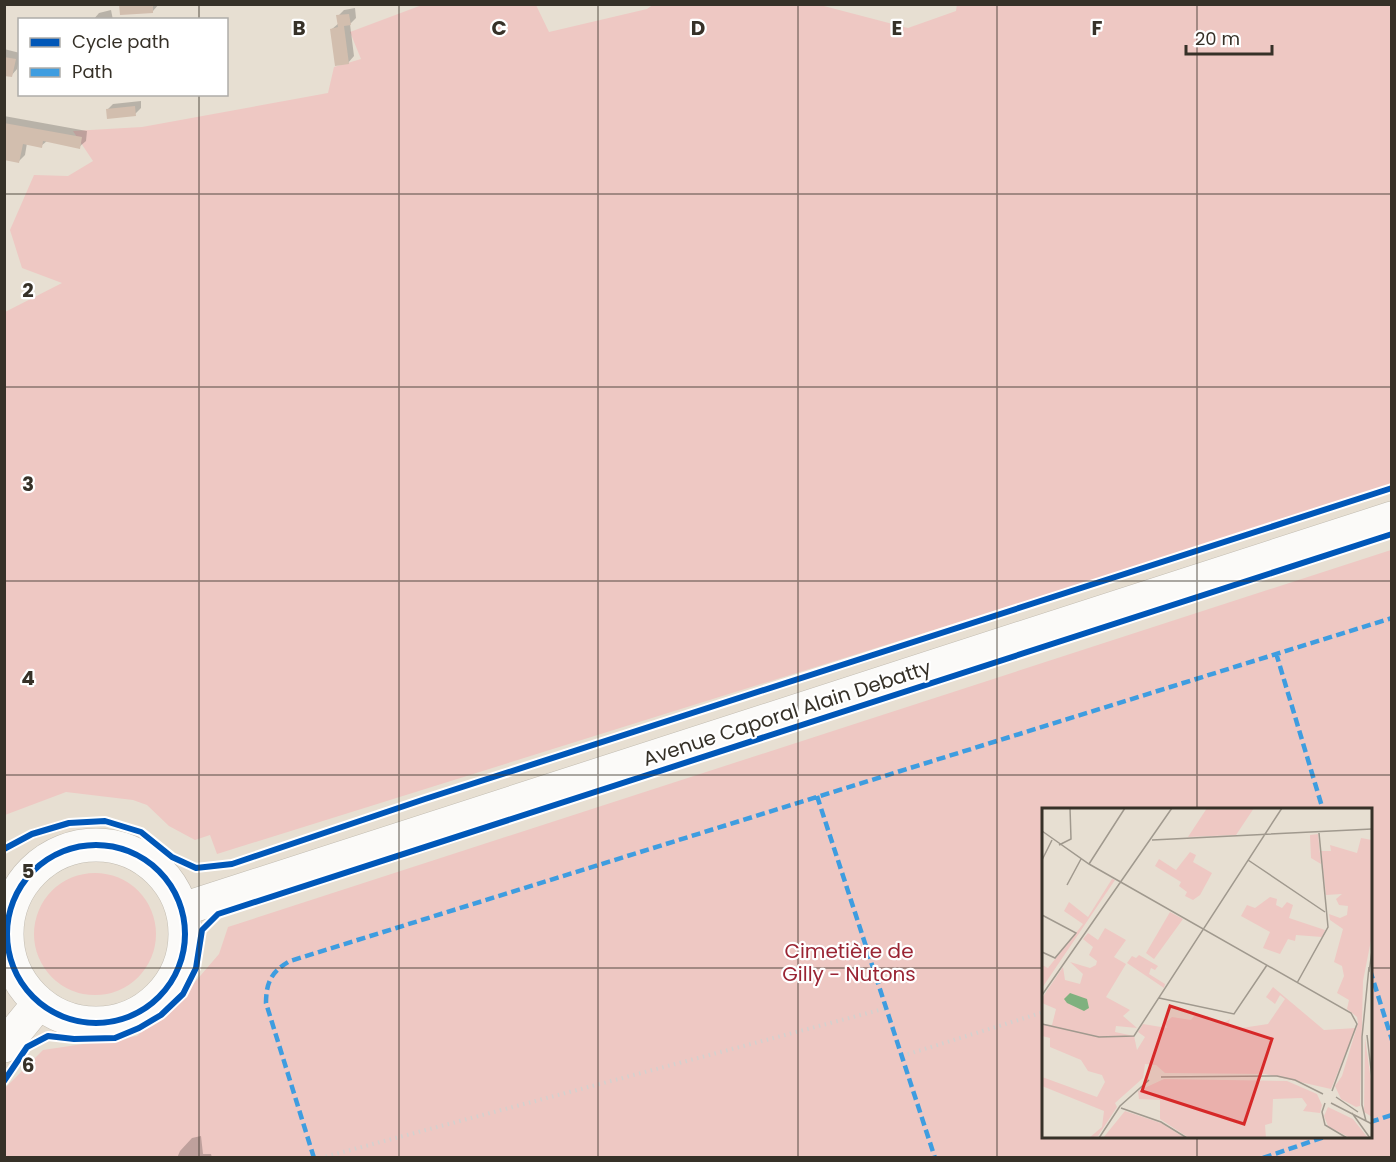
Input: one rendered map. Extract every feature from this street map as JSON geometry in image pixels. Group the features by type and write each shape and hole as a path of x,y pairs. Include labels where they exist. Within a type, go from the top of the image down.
{"main road":[{"name":"Avenue Caporal Alain Debatty","path":"183,909 1392,519"},
{"path":"92,844 122,847 150,861 171,883 183,909 186,939 180,966 166,991 145,1010 119,1021 91,1023 63,1018 39,1003 19,980 8,952 7,921 16,892 35,867 61,850 92,844"},
{"path":"4,1046 39,1003"}],"path":[{"path":"320,1158 886,1008"},
{"path":"902,1056 1042,1013"}],"green space":[{"path":"654,4 820,5 908,28 956,11 957,4 1391,5 1391,487 217,854 210,835 195,840 169,826 147,805 133,800 66,792 5,815 5,312 62,283 22,268 10,230 34,175 68,176 93,161 73,131 142,127 328,93 334,67 361,59 350,32 422,5 536,5 549,32 647,9"},
{"name":"Cimetière de Gilly - Nutons","path":"1391,550 1391,1157 5,1157 5,1088 43,1050 137,1036 195,982 219,954 228,927"},
{"path":"95,873 118,878 129,883 138,891 146,900 151,911 156,934 151,957 146,968 138,977 129,985 118,990 95,995 72,990 61,985 52,977 44,968 39,957 34,934 39,911 44,900 52,891 61,883 72,878"}],"building":[{"path":"119,4 153,4 153,13 120,15"},
{"path":"349,14 351,25 344,26 349,64 335,66 330,29 338,27 336,15"},
{"path":"4,57 16,59 12,77 4,76"},
{"path":"135,106 136,116 107,119 106,109"},
{"path":"4,123 82,137 80,149 43,141 42,148 23,144 19,163 4,160"}],"marked path":[{"path":"314,1158 266,1003 271,978 290,961 1392,618"},
{"path":"1276,653 1322,808"},
{"path":"817,796 935,1158"},
{"path":"1372,976 1392,1040"},
{"path":"1372,1121 1392,1115"},
{"path":"1263,1158 1321,1138"}],"cycle path":[{"path":"4,849 32,834 69,823 105,821 141,832 172,857 196,868 232,864 425,799 1392,488"},
{"path":"4,1081 27,1047 48,1036 74,1039 115,1038 161,1015 183,994 196,968 202,930 218,914 1392,534"},
{"path":"96,845 113,846 130,851 159,871 179,900 184,917 185,934 184,951 179,968 159,997 130,1017 113,1022 96,1023 79,1022 62,1017 33,997 13,968 8,951 7,934 8,917 13,900 33,871 62,851 79,846 96,845"}]}
